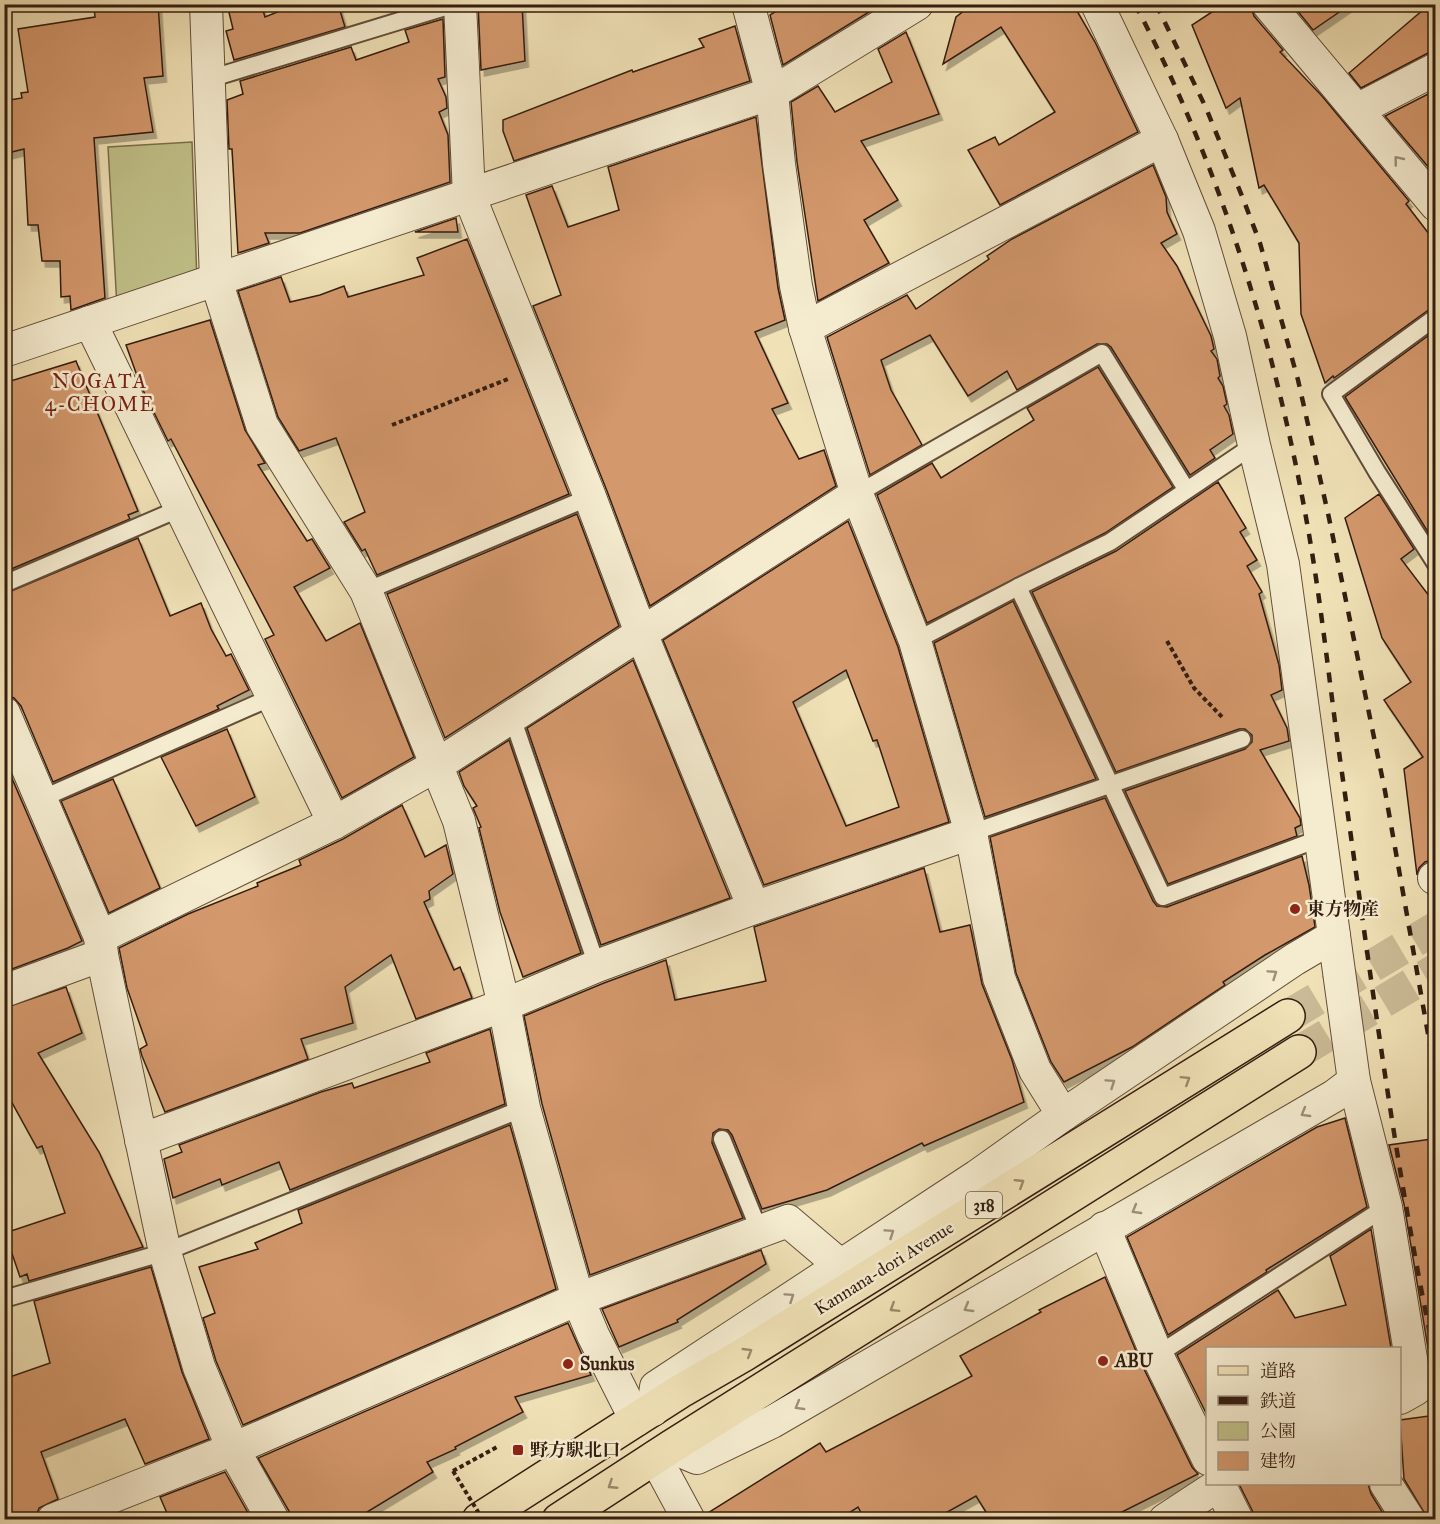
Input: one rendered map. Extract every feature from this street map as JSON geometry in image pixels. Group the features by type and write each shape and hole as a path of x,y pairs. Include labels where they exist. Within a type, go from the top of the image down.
{"main road":[{"name":"Kannana-dori Avenue","path":"481,1520 645,1415 1288,1016"},
{"name":"318","path":"564,1517 663,1452 1299,1052"},
{"path":"456,1520 546,1477"}],"street":[{"path":"206,4 216,280 262,425 366,591 459,821 504,1005 524,1108 578,1299 593,1335 645,1415"},
{"path":"460,4 469,195 590,497 641,633 754,908"},
{"path":"748,4 772,93 779,164 796,286 805,328 857,494 915,641 971,833 999,978 1035,1070 1063,1115"},
{"path":"4,351 772,93 917,4"},
{"path":"1097,4 1162,140 1199,231 1230,336 1283,564 1354,1081 1386,1207 1416,1389 1401,1397"},
{"path":"1268,4 1436,205"},
{"path":"1357,110 1436,69"},
{"path":"805,328 1162,140"},
{"path":"90,322 334,824"},
{"path":"4,992 101,946 334,824 437,765 857,494"},
{"path":"4,713 101,946 165,1252 198,1367 233,1449 273,1520"},
{"path":"141,1140 504,1005 597,966 754,908 971,833"},
{"path":"645,1415 656,1387 977,1176 1063,1115 1295,959 1335,936"},
{"path":"663,1452 697,1458 772,1422 1334,1096 1354,1081"},
{"path":"53,1520 233,1449 578,1299 788,1221 841,1266"},
{"path":"1104,1228 1157,1355 1206,1455"},
{"path":"663,1452 689,1520"},
{"path":"1165,1520 1218,1485"},
{"path":"1220,1485 1237,1520"},
{"path":"1387,1485 1409,1520"}],"lane":[{"path":"209,79 455,4"},
{"path":"1436,317 1331,394 1377,472 1436,564"},
{"path":"857,494 1102,353 1186,489"},
{"path":"915,641 1018,586 1110,542 1254,445"},
{"path":"366,591 590,497"},
{"path":"4,584 181,508"},
{"path":"1018,586 1164,897 1321,838"},
{"path":"41,799 272,697"},
{"path":"512,717 597,966"},
{"path":"971,833 1242,739"},
{"path":"4,1299 165,1252 524,1108"},
{"path":"722,1139 760,1232"},
{"path":"1157,1355 1386,1207"}],"path":[{"path":"392,425 538,368"},
{"path":"1167,641 1194,688 1242,739"},
{"path":"481,1520 453,1471 497,1447"}],"green space":[{"path":"192,142 197,282 117,307 108,147"}],"building":[{"path":"113,4 158,4 163,76 144,78 153,132 94,138 105,298 71,310 70,296 61,297 60,261 42,261 38,225 28,225 24,149 4,154 4,101 22,98 21,93 28,92 18,29 95,17 94,7"},
{"path":"227,4 261,4 265,17 297,4 338,4 345,27 234,60 226,31 233,29"},
{"path":"478,4 522,4 525,61 481,70"},
{"path":"787,4 882,4 783,65 770,15"},
{"path":"973,4 1073,4 1095,42 1138,132 1000,205 968,150 995,137 999,145 1055,112 1001,27 943,64 956,17"},
{"path":"1224,4 1250,4 1254,16 1283,50 1280,52 1322,96 1409,201 1406,204 1436,243 1436,307 1325,383 1301,314 1299,243 1264,185 1259,188 1240,98 1226,108 1192,25"},
{"path":"1292,4 1351,4 1313,30"},
{"path":"1430,4 1436,4 1436,51 1361,88 1349,73"},
{"path":"443,19 445,77 438,79 446,97 447,108 439,112 448,135 450,182 300,233 265,233 269,243 238,253 227,100 243,94 240,81 351,47 356,60 409,42 405,30"},
{"path":"735,26 750,81 514,161 503,131 503,120 632,70 633,72 704,47 699,39"},
{"path":"906,32 939,114 861,141 898,200 864,220 889,263 818,301 797,162 791,102 818,86 835,112 892,82 878,49"},
{"path":"1436,90 1436,176 1385,116"},
{"path":"756,117 778,288 785,320 755,332 788,403 772,409 799,459 824,450 836,486 650,606 533,306 561,295 526,195 552,186 568,227 619,210 608,167"},
{"path":"1153,165 1166,197 1167,212 1177,234 1161,243 1177,266 1211,336 1214,349 1211,351 1217,359 1220,376 1218,378 1223,386 1227,404 1224,406 1229,415 1233,434 1210,450 1215,458 1190,475 1107,344 1097,344 1017,390 1007,371 968,396 930,335 881,360 891,390 922,445 870,475 827,337 907,295 916,309 989,259 987,256 1012,239"},
{"path":"456,218 458,232 415,232"},
{"path":"467,239 569,494 377,575 365,549 362,551 344,522 365,512 336,438 299,451 278,417 238,291 281,277 290,302 320,295 344,286 348,297 424,275 417,258"},
{"path":"210,320 245,430 265,463 258,465 307,541 312,539 330,568 294,587 326,641 360,623 414,757 342,798 265,639 274,635 171,439 168,441 140,384 126,345"},
{"path":"1436,330 1436,533 1431,537 1345,397"},
{"path":"76,361 138,511 128,515 130,519 4,572 4,383"},
{"path":"1098,367 1173,487 1105,533 927,623 877,495 932,463 941,478 1034,420 1027,408"},
{"path":"1218,482 1246,528 1240,532 1257,560 1247,566 1262,592 1259,594 1279,665 1282,690 1271,695 1287,728 1289,741 1260,750 1300,818 1301,825 1295,828 1297,836 1168,884 1125,791 1245,749 1252,742 1252,735 1245,729 1239,729 1116,772 1032,592 1116,551"},
{"path":"1379,494 1414,549 1401,559 1436,605 1436,859 1425,862 1419,868 1417,875 1404,769 1423,757 1384,700 1411,682 1382,638 1345,518"},
{"path":"577,514 619,626 445,738 387,594"},
{"path":"848,521 898,647 949,822 764,885 663,640","holes":["846,670 873,741 877,740 899,807 846,826 793,702"]},
{"path":"138,538 170,616 201,603 211,629 226,656 231,654 249,690 217,706 219,709 53,782 21,706 14,698 4,695 4,594"},
{"path":"1013,601 1096,779 985,817 934,643"},
{"path":"633,660 730,898 601,945 527,728"},
{"path":"227,729 255,797 196,826 161,757"},
{"path":"509,740 581,953 523,977 500,912 479,828 481,827 473,808 477,806 464,786 459,772"},
{"path":"4,760 82,941 4,972"},
{"path":"113,779 160,888 109,913 61,801"},
{"path":"1105,798 1157,906 1167,907 1302,856 1315,927 1223,982 1225,985 1132,1047 1064,1082 1051,1062 1016,973 990,837"},
{"path":"402,805 425,857 446,845 453,874 429,891 430,899 424,902 454,970 460,967 472,998 416,1019 391,955 345,987 353,1023 301,1039 308,1059 165,1112 140,1049 147,1045 127,988 119,948 188,914 258,886 257,883 301,865 299,860 343,839"},
{"path":"924,868 940,932 970,925 982,984 1012,1060 1024,1102 924,1146 922,1143 827,1190 762,1209 732,1135 728,1130 719,1129 713,1133 712,1143 743,1218 590,1275 542,1104 524,1016 666,960 675,1000 766,981 754,927"},
{"path":"66,987 82,1033 38,1053 99,1152 143,1247 29,1281 27,1274 20,1277 5,1233 65,1213 42,1146 37,1148 4,1088 4,1008"},
{"path":"490,1029 505,1104 290,1190 279,1162 222,1185 220,1179 173,1198 164,1159 182,1152 179,1145 321,1092 352,1083 354,1088 430,1062 426,1053"},
{"path":"1345,1118 1367,1207 1168,1335 1127,1237 1317,1127"},
{"path":"510,1125 556,1289 243,1425 216,1361 203,1318 215,1313 199,1267 258,1249 255,1243 302,1223 298,1210"},
{"path":"1436,1139 1436,1348 1428,1348 1404,1204 1389,1145"},
{"path":"1371,1229 1391,1347 1206,1347 1206,1413 1177,1355 1278,1290 1295,1318 1346,1305 1330,1256"},
{"path":"761,1250 766,1264 677,1320 678,1322 619,1347 602,1309"},
{"path":"151,1267 182,1372 209,1439 145,1464 125,1419 41,1452 58,1499 39,1508 35,1520 4,1520 4,1379 50,1363 34,1301"},
{"path":"1105,1277 1141,1363 1192,1467 1198,1474 1106,1520 991,1520 976,1496 933,1520 865,1520 858,1507 838,1520 707,1520 706,1514 820,1443 826,1452 972,1376 960,1356 1041,1312 1039,1310"},
{"path":"568,1323 591,1375 515,1397 523,1412 455,1447 456,1449 427,1462 433,1472 354,1520 291,1520 289,1511 258,1458"},
{"path":"1436,1415 1436,1513 1425,1514 1404,1479 1401,1420"},
{"path":"225,1472 252,1520 170,1520 160,1497"},
{"path":"1240,1485 1368,1485 1371,1494 1386,1518 1255,1520"}],"tunnel":[{"path":"1288,1016 1436,928"},
{"path":"1299,1052 1436,970"}],"railway":[{"path":"1135,4 1193,128 1241,257 1279,389 1294,456 1317,582 1383,1062 1407,1213 1436,1363"},
{"path":"1156,4 1206,108 1260,243 1298,380 1385,791 1436,1079"}],"place":[{"name":"東方物産","path":"1295,909"},
{"name":"ABU","path":"1103,1361"},
{"name":"Sunkus","path":"568,1364"},
{"name":"野方駅北口","path":"518,1450"}],"district":[{"name":"NOGATA 4-CHOME","path":"100,392"}]}
